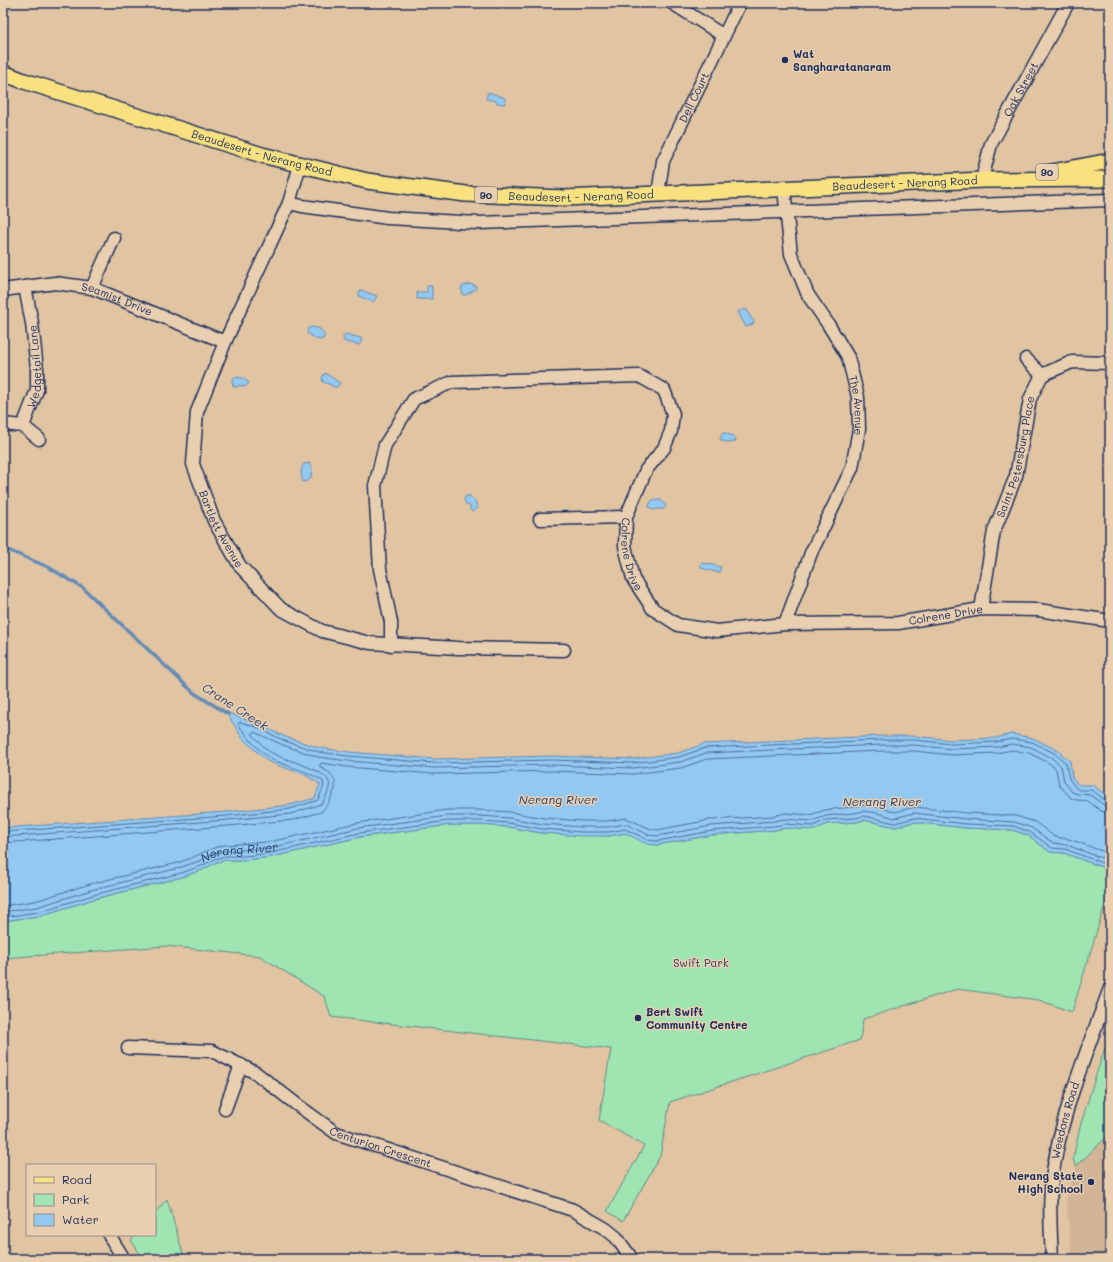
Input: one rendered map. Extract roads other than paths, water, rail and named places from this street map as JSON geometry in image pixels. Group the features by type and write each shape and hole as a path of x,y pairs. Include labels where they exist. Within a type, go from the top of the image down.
{"main road":[{"name":"Beaudesert - Nerang Road","path":"3,73 24,81 262,155 300,165 367,181 466,194 564,198 984,180 1110,179"},
{"name":"Beaudesert - Nerang Road","path":"984,180 1053,172 1110,161"}],"street":[{"path":"672,3 724,36"},
{"name":"Dell Court","path":"658,194 662,161 740,3"},
{"name":"Oak Street","path":"984,180 984,171 991,144 1068,3"},
{"name":"Bartlett Avenue","path":"300,165 289,202 225,342 197,412 193,464 214,521 240,566 280,609 322,631 370,644 458,648 564,650"},
{"name":"The Avenue","path":"784,189 791,254 808,295 848,357 858,397 859,429 852,468 811,553 785,624"},
{"name":"Beaudesert - Nerang Road","path":"289,202 302,206 388,218 478,223 1110,200"},
{"path":"92,288 114,238"},
{"name":"Seamist Drive","path":"3,290 55,283 92,288 225,342"},
{"name":"Wedgetail Lane","path":"23,426 37,390 37,369 32,323 25,287"},
{"path":"1026,359 1042,375 1072,362 1110,363"},
{"name":"Saint Petersburg Place","path":"982,609 994,531 1016,476 1030,399 1042,375"},
{"name":"Colrene Drive","path":"391,645 391,622 380,569 375,486 385,445 414,399 452,382 639,376 664,390 673,414 671,431 664,448 646,470 626,517 624,546 633,579 653,609 678,625 718,631 785,624 898,623 982,609 1038,610 1110,620"},
{"path":"3,424 23,426 39,439"},
{"path":"540,520 626,517"},
{"name":"Weedons Road","path":"1052,1259 1050,1199 1052,1176 1060,1139 1074,1088 1110,988"},
{"name":"Centurion Crescent","path":"128,1048 212,1051 256,1073 336,1133 574,1210 606,1229 616,1237 632,1259"},
{"path":"225,1109 241,1065"},
{"path":"110,1236 124,1259"}],"water":[{"path":"488,92 505,98 505,104 486,99"},
{"path":"470,284 476,286 476,289 466,295 463,295 461,288"},
{"path":"427,286 432,286 432,299 417,299 417,292 427,292"},
{"path":"361,290 377,296 373,302 359,296"},
{"path":"744,309 747,310 754,321 753,324 746,327 738,312"},
{"path":"313,327 320,329 324,334 324,338 321,340 316,339 307,333 308,328"},
{"path":"345,334 361,338 362,341 359,345 346,342 344,341 343,337"},
{"path":"325,373 340,383 337,387 323,382 322,378"},
{"path":"235,377 243,378 249,383 245,387 240,385 238,387 234,387 232,382"},
{"path":"723,432 733,436 736,439 735,442 730,443 720,440"},
{"path":"309,463 312,469 311,478 303,482 301,470 304,464"},
{"path":"466,496 470,496 475,501 478,508 473,512 470,510 470,506 466,504 464,499"},
{"path":"653,500 661,500 666,506 664,509 653,510 649,507"},
{"path":"704,563 721,567 719,573 701,568 701,564"},
{"name":"Nerang River","path":"226,712 286,737 320,748 349,752 435,759 552,756 632,759 678,753 704,744 881,736 914,736 951,740 996,738 1011,734 1033,738 1057,750 1070,761 1072,778 1079,785 1093,785 1110,798 1110,870 1064,853 1050,852 1028,835 1012,830 966,828 913,822 896,827 864,820 827,824 814,830 786,828 712,835 657,845 647,844 625,833 609,836 582,836 542,833 508,827 450,825 360,837 272,857 217,862 202,870 182,877 94,899 39,916 3,921 3,828 226,812 290,805 315,798 320,784 307,776 267,761 243,739"}],"waterway":[{"name":"Crane Creek","path":"3,548 48,567 83,588 194,693 228,714"}],"place":[{"name":"Wat Sangharatanaram","path":"785,60"},
{"name":"Bert Swift Community Centre","path":"638,1018"},
{"name":"Nerang State High School","path":"1091,1182"}],"park label":[{"name":"Swift Park","path":"701,963"}]}
